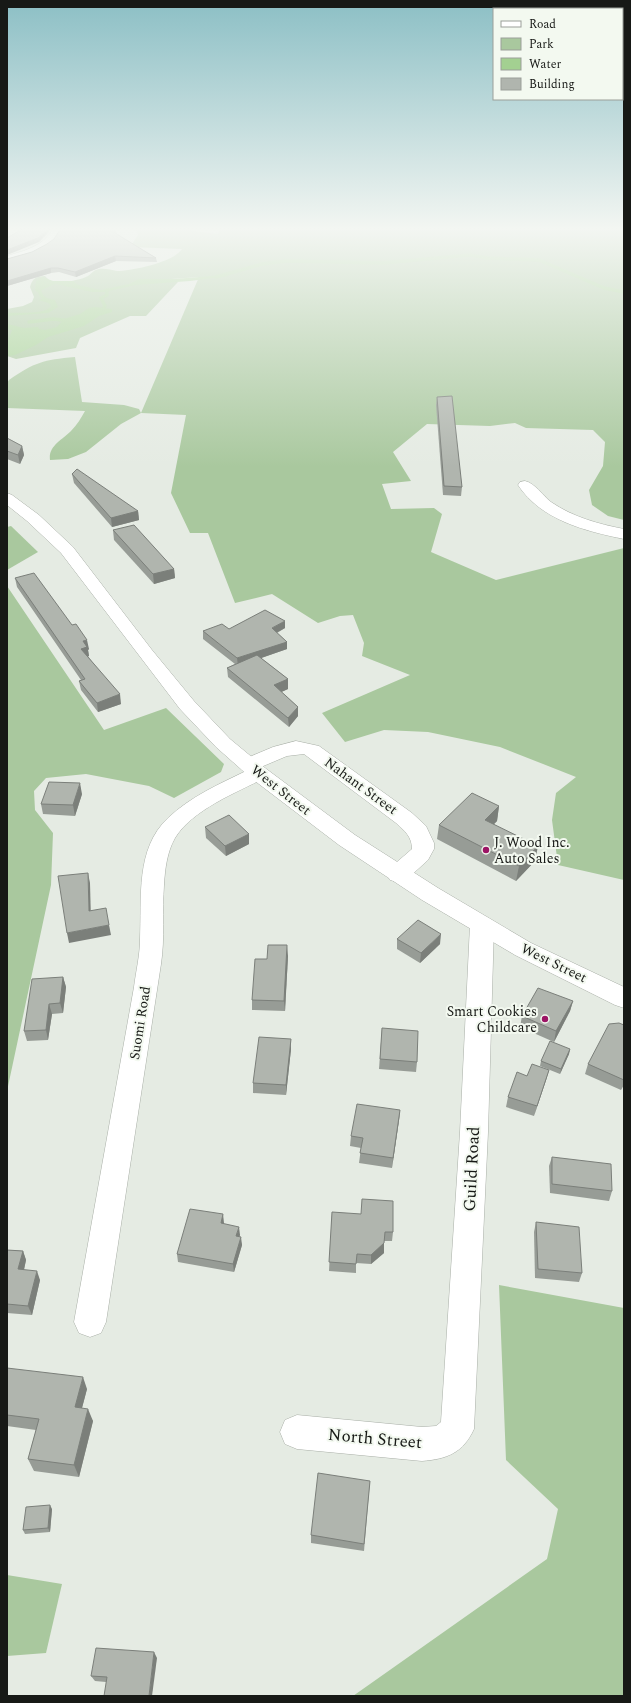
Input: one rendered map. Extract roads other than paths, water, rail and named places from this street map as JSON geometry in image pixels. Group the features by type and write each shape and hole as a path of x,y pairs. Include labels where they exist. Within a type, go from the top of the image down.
{"street":[{"path":"525,485 534,496 562,514 589,525 624,534"},
{"name":"West Street","path":"7,498 45,528 67,550 172,687 204,724 254,769 332,829 398,874 524,949 624,998"},
{"name":"Nahant Street","path":"254,769 285,749 295,748 312,750 404,818 418,831 423,843 423,850 420,855 398,874"},
{"name":"Suomi Road","path":"90,1322 146,987 152,941 153,884 157,855 167,832 177,822 254,769"},
{"name":"Guild Road","path":"459,1414 474,1132 482,925"},
{"name":"North Street","path":"297,1432 422,1444 434,1443 448,1440 457,1429 459,1414"}],"water":[{"path":"50,307 57,307 48,313 7,316 7,313 37,312"},
{"path":"89,308 112,309 112,312 99,316 84,326 48,337 36,345 15,355 7,356 7,344 12,330 7,329 7,324 24,328 38,327 39,329 45,330 57,327 64,319 80,314"}],"waterway":[{"path":"96,312 104,307"},
{"path":"29,322 53,319 71,321"}],"place":[{"name":"J. Wood Inc. Auto Sales","path":"486,850"},
{"name":"Smart Cookies Childcare","path":"545,1019"}]}
